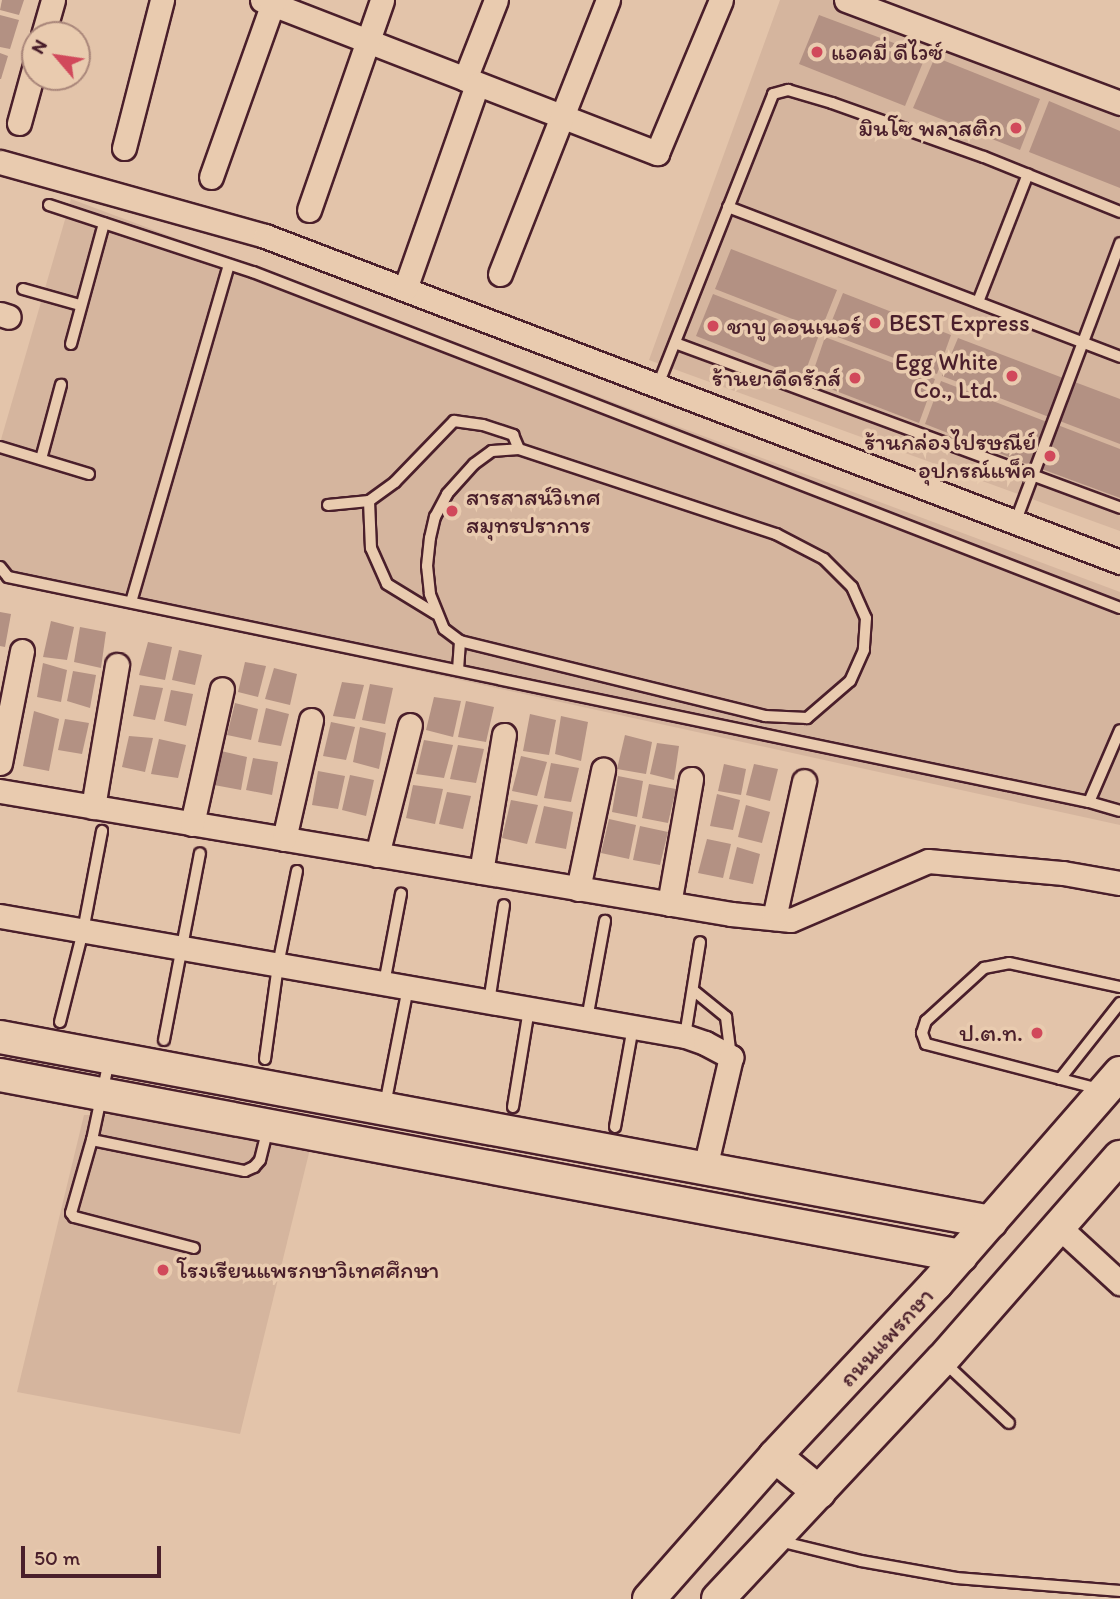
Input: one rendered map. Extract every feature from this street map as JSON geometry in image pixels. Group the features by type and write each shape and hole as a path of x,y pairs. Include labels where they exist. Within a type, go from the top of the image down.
{"street":[{"path":"47,21 53,0"},
{"path":"124,148 162,0"},
{"path":"309,211 382,0"},
{"path":"405,289 496,0"},
{"path":"500,274 608,0"},
{"path":"211,177 269,1 657,153 721,0"},
{"path":"846,0 1120,103"},
{"path":"19,123 28,91"},
{"path":"0,162 265,236 1120,562"},
{"path":"0,763 22,651"},
{"path":"93,807 117,665"},
{"path":"192,824 222,689"},
{"path":"284,839 311,720"},
{"path":"377,855 410,725"},
{"path":"481,872 504,735"},
{"path":"578,889 603,770"},
{"path":"669,904 691,779"},
{"path":"774,918 804,780"},
{"path":"0,791 669,904 790,920 928,861 1063,873 1120,883"},
{"path":"0,916 685,1036 731,1057 705,1168"},
{"path":"0,1037 991,1222"},
{"path":"0,1074 99,1097 268,1130 961,1256"},
{"name":"ถนนแพรกษา","path":"649,1599 775,1456 961,1256 1113,1082"},
{"path":"718,1599 942,1360 1120,1157"},
{"path":"1059,1227 1120,1283"},
{"path":"775,1456 819,1492"}],"lane":[{"path":"658,385 773,94 788,90 1028,174 1120,212"},
{"path":"978,302 1028,174"},
{"path":"49,205 229,265 1120,608"},
{"path":"729,207 1120,357"},
{"path":"71,345 104,223"},
{"path":"1015,523 1120,243"},
{"path":"131,602 229,265"},
{"path":"23,289 80,305"},
{"path":"675,344 1120,508"},
{"path":"41,459 61,386"},
{"path":"328,505 369,501 395,482 454,421 483,425 513,435 519,449"},
{"path":"0,447 89,474"},
{"path":"519,449 776,534 824,559 852,587 866,618 864,650 850,681 807,718 765,716 460,641 444,629 436,614 427,566 435,517 447,494 474,464 492,451 519,449"},
{"path":"369,501 371,548 387,584 436,614"},
{"path":"0,567 8,577 1089,802 1120,811"},
{"path":"458,670 460,641"},
{"path":"1089,802 1120,730"},
{"path":"60,1022 83,931 102,831"},
{"path":"164,1040 184,948 200,853"},
{"path":"265,1059 278,965 297,871"},
{"path":"384,983 401,894"},
{"path":"489,1002 504,905"},
{"path":"587,1019 605,922"},
{"path":"685,1036 700,942"},
{"path":"1113,1082 1059,1079 926,1044 922,1033 926,1021 984,968 1009,963 1120,987"},
{"path":"385,1107 408,988"},
{"path":"693,990 726,1017 731,1057"},
{"path":"1059,1079 1120,1003"},
{"path":"513,1107 528,1009"},
{"path":"615,1127 633,1027"},
{"path":"110,1057 99,1097 92,1140 71,1213 74,1217 194,1248"},
{"path":"92,1140 245,1171 260,1160 268,1130"},
{"path":"942,1360 1009,1423"},
{"path":"772,1540 861,1561 956,1578 1120,1591"}],"shaded area":[{"path":"780,0 882,0 1120,93 1120,531 649,360"},
{"name":"สารสาสน์วิเทศ สมุทรปราการ","path":"71,199 1120,592 1120,825 0,579 0,443"},
{"name":"โรงเรียนแพรกษาวิเทศศึกษา","path":"84,1115 122,1115 310,1149 240,1434 17,1392"}],"building":[{"path":"2,0 24,0 19,15 0,10"},
{"path":"0,15 19,20 10,49 0,47"},
{"path":"819,15 926,55 905,106 799,64"},
{"path":"0,53 8,56 1,79 0,79"},
{"path":"935,57 1040,99 1020,150 913,108"},
{"path":"1049,101 1120,131 1120,188 1029,152"},
{"path":"731,249 837,290 821,330 715,289"},
{"path":"843,293 951,335 937,374 827,333"},
{"path":"713,294 819,335 803,378 696,336"},
{"path":"825,337 935,379 919,423 810,381"},
{"path":"958,338 1063,378 1049,417 942,376"},
{"path":"941,381 1047,422 1032,466 925,424"},
{"path":"1072,381 1120,399 1120,444 1057,420"},
{"path":"1055,424 1120,449 1120,498 1039,468"},
{"path":"0,612 11,614 5,647 0,646"},
{"path":"51,621 74,627 67,660 43,657"},
{"path":"80,627 106,632 101,668 74,662"},
{"path":"148,642 172,647 165,680 139,675"},
{"path":"179,650 202,655 195,685 172,680"},
{"path":"245,662 266,666 258,697 238,692"},
{"path":"43,663 67,670 61,702 37,697"},
{"path":"274,668 297,674 290,705 265,699"},
{"path":"73,671 96,675 90,708 67,701"},
{"path":"342,682 364,685 355,719 333,716"},
{"path":"370,684 393,688 385,724 362,720"},
{"path":"140,685 163,688 155,720 133,716"},
{"path":"171,690 193,694 186,726 164,721"},
{"path":"434,697 461,701 453,737 426,730"},
{"path":"466,701 494,707 486,742 458,737"},
{"path":"235,703 258,709 251,740 227,735"},
{"path":"266,708 289,714 281,746 258,742"},
{"path":"34,711 59,719 49,771 23,766"},
{"path":"530,714 556,720 549,755 523,751"},
{"path":"561,716 588,722 581,761 555,754"},
{"path":"65,719 89,723 82,754 58,750"},
{"path":"331,722 355,727 346,760 323,756"},
{"path":"360,727 386,733 379,769 353,762"},
{"path":"625,735 652,742 646,774 617,769"},
{"path":"129,736 153,738 145,772 122,767"},
{"path":"159,739 186,745 178,778 151,774"},
{"path":"424,740 453,745 444,778 416,774"},
{"path":"657,743 679,746 674,780 650,774"},
{"path":"458,745 484,749 476,783 450,779"},
{"path":"221,751 247,757 241,790 214,785"},
{"path":"521,756 547,762 537,796 512,791"},
{"path":"253,758 278,762 272,795 246,790"},
{"path":"551,763 579,768 571,802 544,798"},
{"path":"724,764 746,769 741,795 718,791"},
{"path":"754,764 778,769 770,801 746,795"},
{"path":"318,771 345,776 338,809 312,805"},
{"path":"350,775 374,780 366,816 342,810"},
{"path":"618,776 643,781 637,817 612,812"},
{"path":"649,784 676,789 668,823 642,818"},
{"path":"413,785 443,789 435,824 406,818"},
{"path":"447,792 471,796 463,829 439,824"},
{"path":"717,794 740,800 733,830 710,826"},
{"path":"511,800 538,805 527,844 502,838"},
{"path":"746,805 770,812 762,843 738,837"},
{"path":"544,806 573,812 566,849 535,843"},
{"path":"609,819 636,825 629,859 601,853"},
{"path":"640,826 668,832 660,865 633,860"},
{"path":"707,839 731,844 723,878 698,873"},
{"path":"737,847 760,854 753,884 729,879"}],"place":[{"name":"แอคมี่ ดีไวซ์","path":"817,52"},
{"name":"มินโซ พลาสติก","path":"1016,128"},
{"name":"BEST Express","path":"875,323"},
{"name":"ชาบู คอนเนอร์","path":"713,326"},
{"name":"Egg White Co., Ltd.","path":"1012,376"},
{"name":"ร้านยาดีดรักส์","path":"855,378"},
{"name":"ร้านกล่องไปรษณีย์ อุปกรณ์แพ็ค","path":"1050,456"},
{"name":"สารสาสน์วิเทศ สมุทรปราการ","path":"452,511"},
{"name":"ป.ต.ท.","path":"1037,1033"},
{"name":"โรงเรียนแพรกษาวิเทศศึกษา","path":"163,1270"}]}
